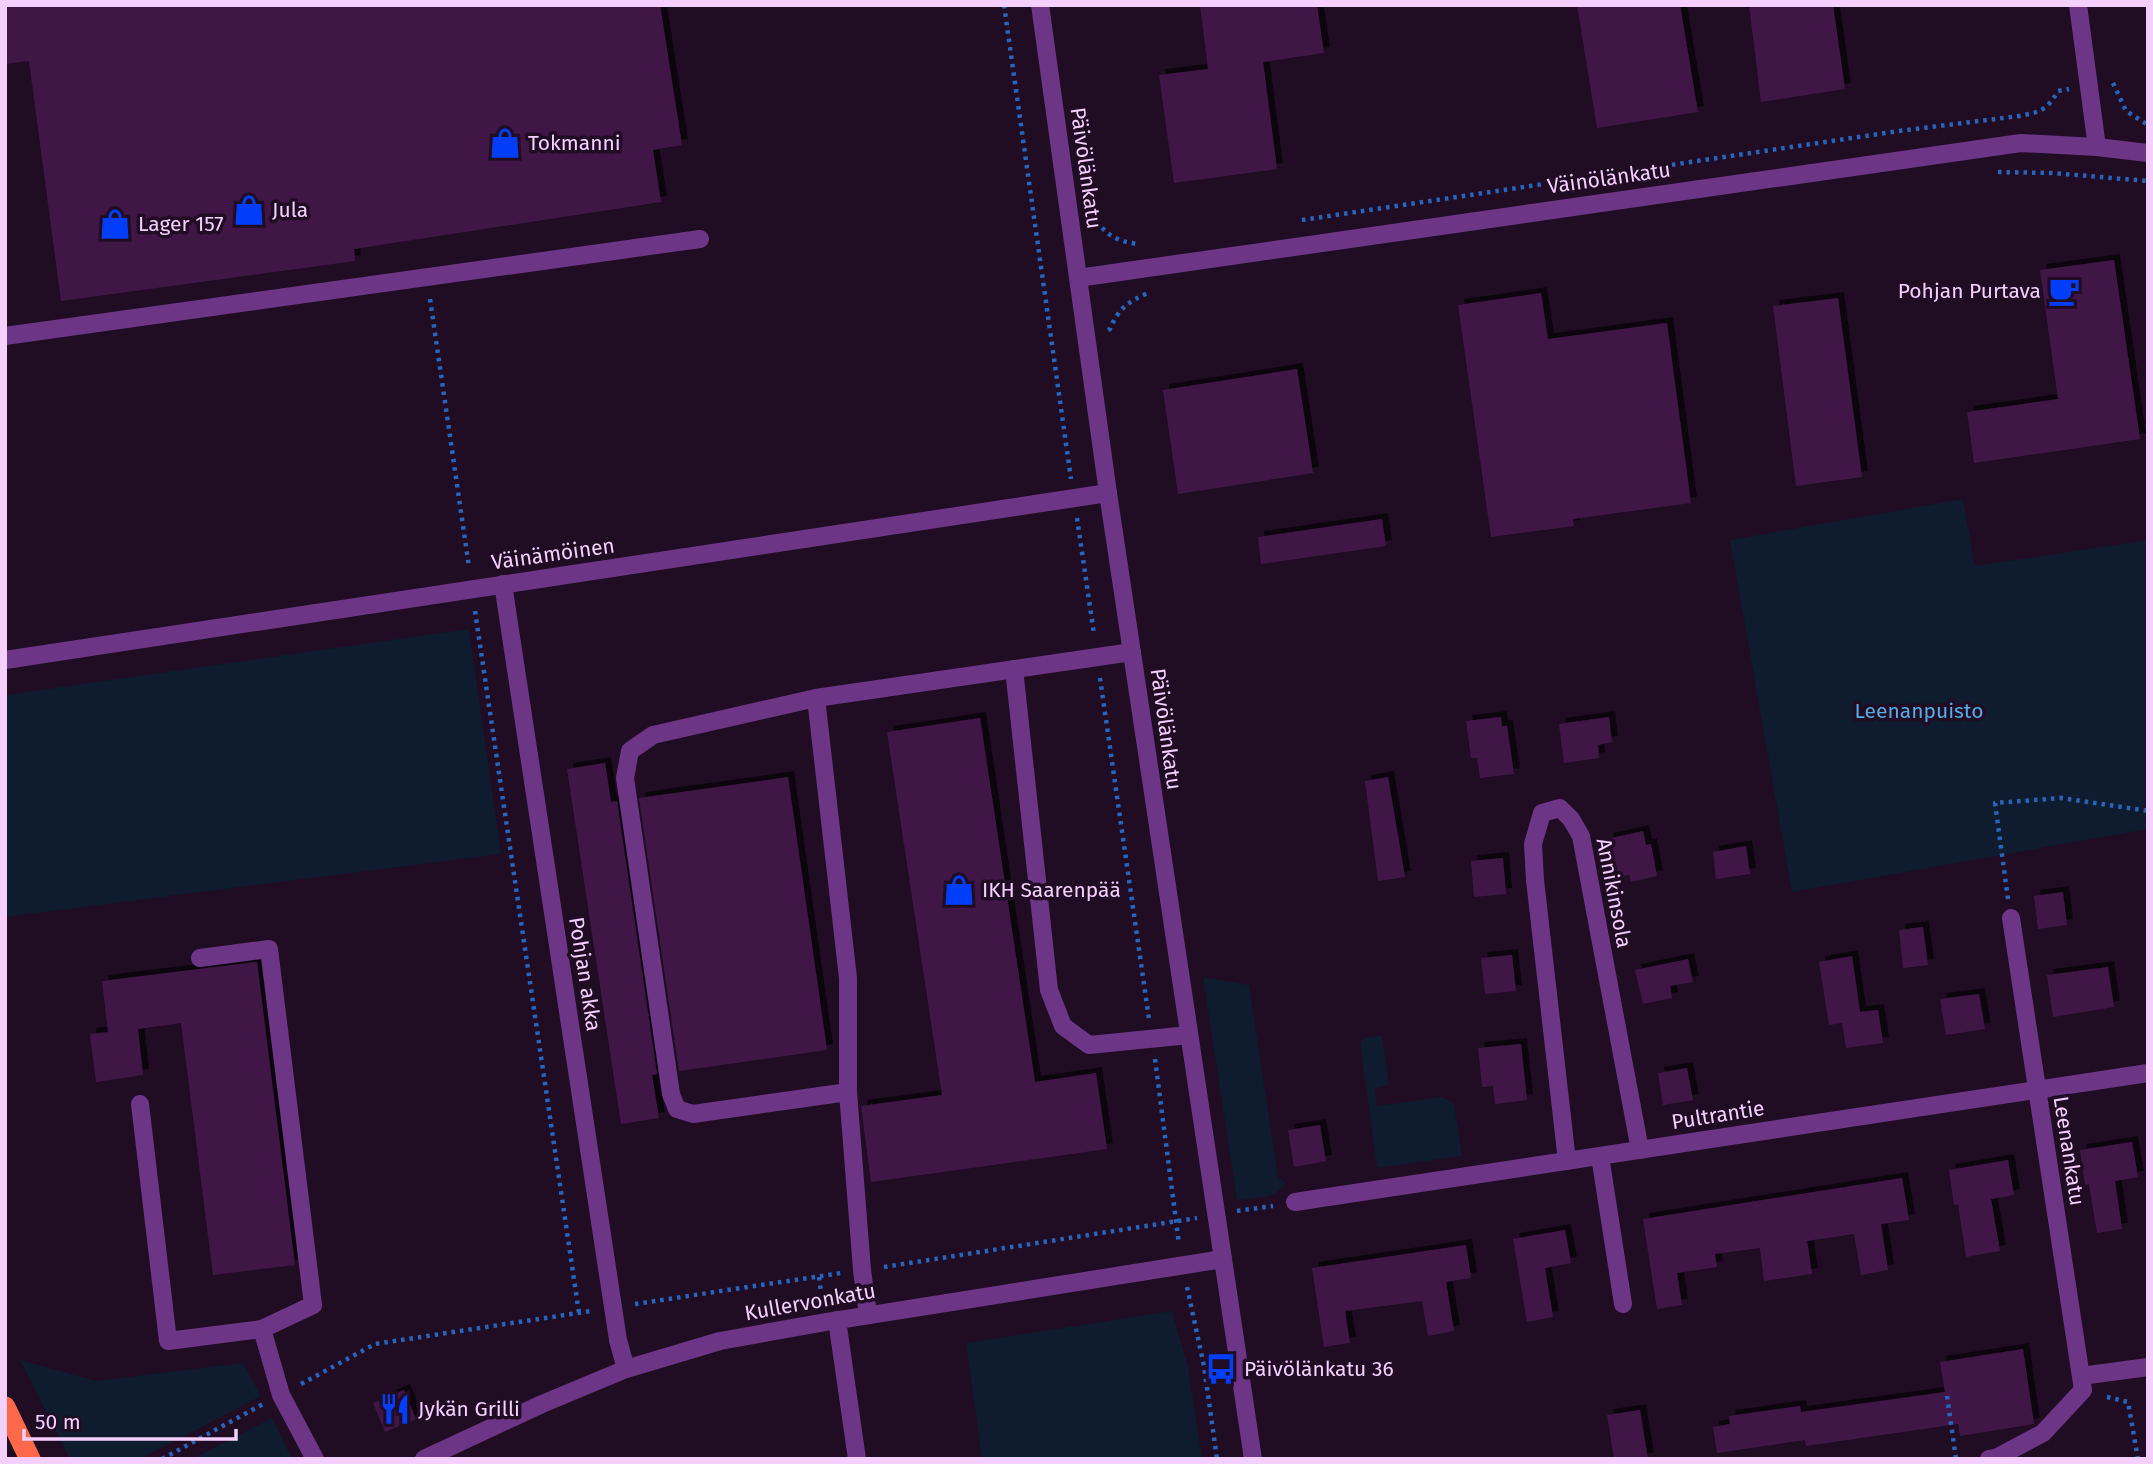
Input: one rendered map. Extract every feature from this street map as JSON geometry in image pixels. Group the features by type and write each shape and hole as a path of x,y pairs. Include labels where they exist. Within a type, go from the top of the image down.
{"highway":[{"path":"5,1407 30,1459"}],"street":[{"name":"Päivölänkatu","path":"1040,5 1108,493 1253,1459"},
{"path":"2078,5 2097,147"},
{"name":"Väinölänkatu","path":"1078,278 1966,149 2021,143 2148,153"},
{"path":"5,336 700,239"},
{"name":"Väinämöinen","path":"5,660 1108,493"},
{"name":"Pohjan akka","path":"503,584 613,1307 626,1369"},
{"path":"848,1092 693,1114 677,1109 671,1094 625,778 630,751 653,735 816,698 1132,652"},
{"path":"1014,669 1049,990 1063,1026 1088,1045 1189,1035"},
{"path":"816,698 848,978 848,1092 868,1315"},
{"name":"Annikinsola","path":"1567,1161 1533,844 1542,813 1560,808 1571,819 1581,836 1640,1150"},
{"name":"Leenankatu","path":"2011,918 2082,1383"},
{"path":"140,1104 168,1341 262,1329 313,1305 269,949 200,958"},
{"name":"Pultrantie","path":"1295,1202 2148,1073"},
{"path":"1600,1156 1623,1304"},
{"name":"Kullervonkatu","path":"424,1459 445,1454 626,1369 720,1341 1223,1259"},
{"path":"837,1320 856,1459"},
{"path":"262,1329 281,1395 316,1459"},
{"path":"1994,1458 2043,1433 2082,1383 2148,1367"}],"path":[{"path":"1004,5 1174,1186 1176,1222 1204,1366 1217,1459"},
{"path":"2114,82 2126,111 2148,125"},
{"path":"1290,222 2036,113 2049,106 2058,91"},
{"path":"1990,172 2024,171 2148,181"},
{"path":"1034,225 1094,216 1100,228 1111,236 1123,242 1144,244"},
{"path":"427,276 579,1313"},
{"path":"1051,339 1110,329 1115,317 1129,300 1157,292"},
{"path":"2011,918 1995,803 2061,798 2148,811"},
{"path":"162,1459 374,1344 1295,1202"},
{"path":"2082,1383 2128,1402 2138,1459"},
{"path":"1947,1396 1956,1459"}],"green space":[{"name":"Leenanpuisto","path":"1963,499 1975,566 2148,540 2148,829 1792,892 1730,540"},
{"path":"469,629 501,854 5,917 5,695"},
{"path":"1203,977 1249,985 1278,1177 1286,1183 1271,1195 1237,1200"},
{"path":"1382,1035 1389,1085 1375,1088 1377,1106 1443,1097 1454,1104 1462,1156 1377,1168 1360,1042"},
{"path":"1172,1311 1188,1367 1202,1459 982,1459 966,1343"},
{"path":"20,1360 96,1381 243,1363 261,1396 140,1459 70,1459"},
{"path":"272,1418 292,1459 192,1459"}],"building":[{"path":"5,5 660,5 682,145 653,150 661,202 354,249 355,261 61,301 29,61 5,64"},
{"path":"1200,5 1317,5 1324,53 1263,62 1277,169 1174,183 1159,75 1208,69"},
{"path":"1577,5 1680,5 1698,112 1597,128"},
{"path":"1749,5 1833,5 1845,89 1761,102"},
{"path":"2114,260 2140,439 1974,463 1967,412 2058,399 2040,270"},
{"path":"1541,293 1548,339 1667,323 1691,503 1573,519 1574,526 1491,537 1458,305"},
{"path":"1838,298 1862,477 1796,486 1773,306"},
{"path":"1297,369 1313,473 1178,494 1163,390"},
{"path":"1382,519 1386,546 1261,564 1258,537"},
{"path":"1501,717 1502,726 1507,726 1514,774 1480,778 1477,758 1471,758 1466,721"},
{"path":"1609,717 1612,742 1598,745 1599,758 1564,763 1559,724"},
{"path":"980,718 1035,1082 1096,1073 1107,1149 871,1182 861,1106 942,1095 887,732"},
{"path":"605,763 611,802 617,801 657,1074 652,1075 659,1118 621,1124 567,769"},
{"path":"788,777 827,1050 679,1071 639,798"},
{"path":"1388,777 1405,877 1378,881 1365,781"},
{"path":"1643,831 1646,845 1651,844 1657,876 1631,882 1629,875 1616,878 1607,839"},
{"path":"1746,846 1750,874 1716,879 1713,852"},
{"path":"1503,858 1506,894 1474,897 1471,861"},
{"path":"2063,892 2067,925 2038,929 2034,896"},
{"path":"1923,927 1928,965 1903,968 1899,930"},
{"path":"1512,955 1516,991 1485,994 1481,958"},
{"path":"1852,956 1860,1012 1878,1010 1883,1043 1846,1048 1842,1023 1829,1025 1819,962"},
{"path":"1688,959 1693,982 1670,986 1672,998 1643,1004 1635,970"},
{"path":"257,962 295,1265 213,1275 181,1023 138,1029 143,1075 96,1082 90,1034 108,1032 102,981"},
{"path":"2108,967 2114,1007 2053,1017 2047,975"},
{"path":"1979,994 1985,1029 1946,1035 1940,999"},
{"path":"1521,1044 1527,1100 1495,1104 1493,1086 1482,1087 1478,1048"},
{"path":"1687,1068 1693,1100 1663,1105 1658,1073"},
{"path":"1320,1125 1326,1161 1294,1167 1288,1130"},
{"path":"2132,1142 2138,1177 2115,1181 2122,1229 2097,1233 2089,1184 2085,1185 2080,1150"},
{"path":"2008,1160 2014,1195 1991,1199 2000,1251 1966,1257 1958,1204 1954,1205 1949,1170"},
{"path":"1902,1178 1909,1220 1881,1224 1888,1270 1861,1275 1854,1234 1807,1241 1812,1274 1764,1281 1760,1248 1715,1254 1717,1267 1677,1273 1682,1305 1657,1309 1643,1219"},
{"path":"1565,1230 1571,1263 1545,1268 1553,1317 1527,1322 1513,1239"},
{"path":"1466,1245 1471,1278 1446,1282 1454,1331 1428,1336 1422,1301 1345,1311 1350,1343 1324,1347 1312,1268"},
{"path":"2023,1349 2034,1424 1960,1436 1958,1424 1806,1446 1805,1440 1717,1453 1713,1427 1730,1424 1729,1416 1800,1406 1801,1412 1945,1392 1940,1362"},
{"path":"404,1390 416,1419 385,1432 373,1403"},
{"path":"1640,1410 1648,1459 1614,1459 1607,1415"}],"place":[{"name":"Tokmanni","path":"505,143"},
{"name":"Jula","path":"249,210"},
{"name":"Lager 157","path":"115,224"},
{"name":"Pohjan Purtava","path":"2064,291"},
{"name":"IKH Saarenpää","path":"959,890"},
{"name":"Päivölänkatu 36","path":"1221,1369"},
{"name":"Jykän Grilli","path":"395,1409"}]}
